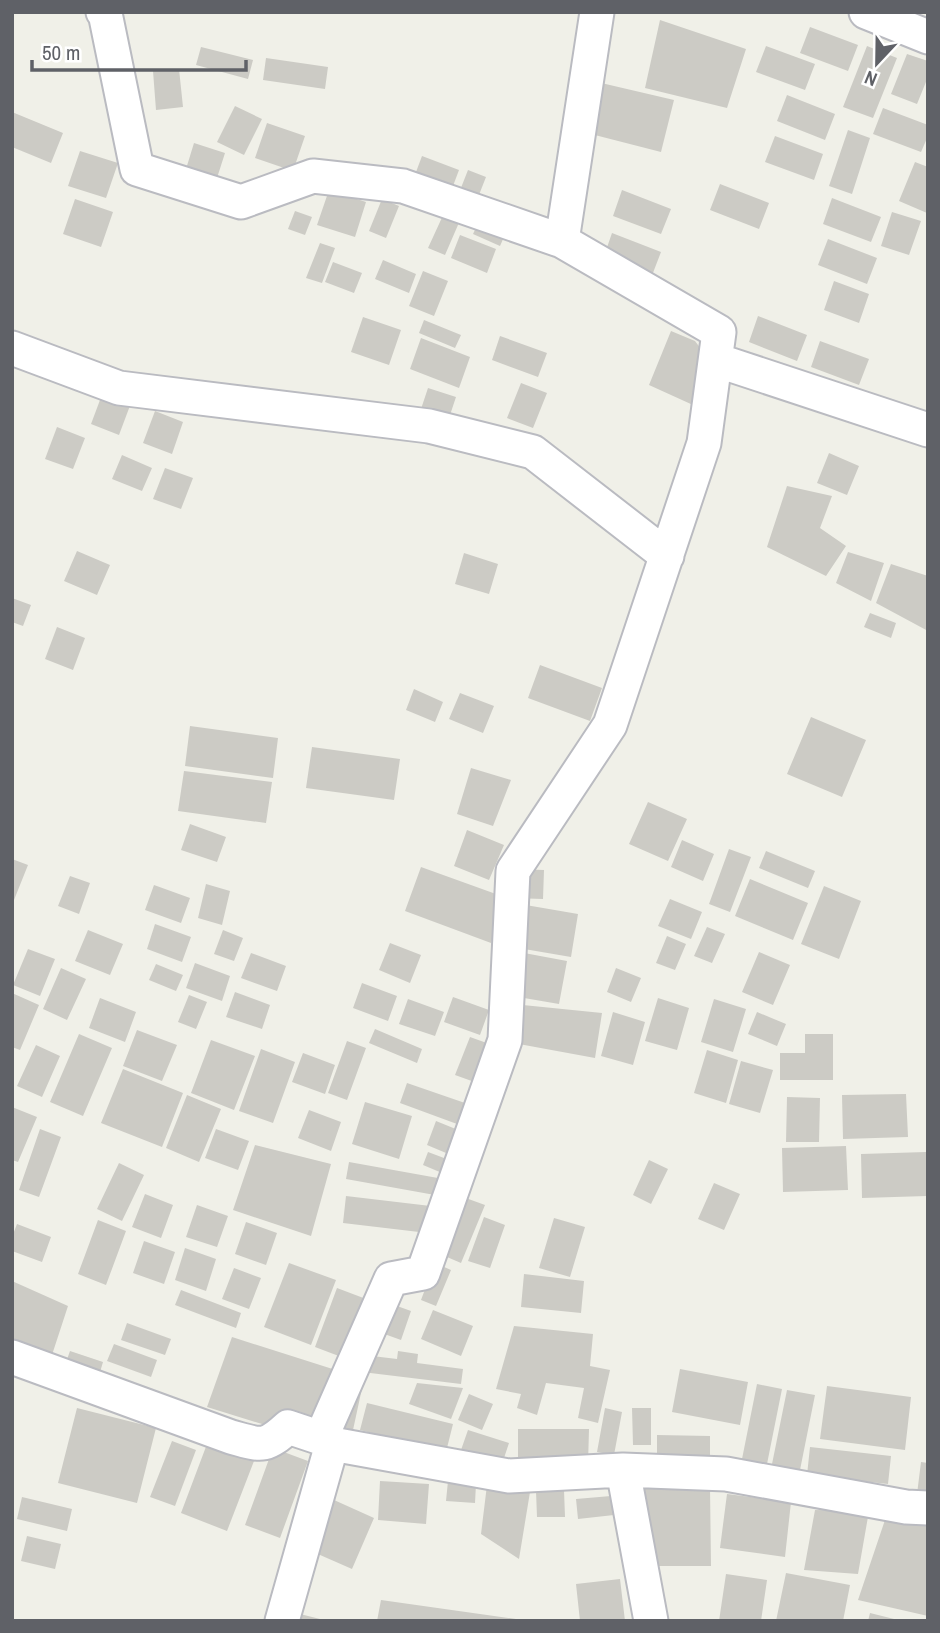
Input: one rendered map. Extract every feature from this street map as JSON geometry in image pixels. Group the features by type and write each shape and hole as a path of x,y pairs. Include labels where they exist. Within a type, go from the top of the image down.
{"street":[{"path":"103,12 136,169 241,202 313,176 403,186 562,241 719,332 704,443 610,725 513,871 505,1040 423,1273 391,1279 327,1441 282,1621"},
{"path":"562,241 597,12"},
{"path":"866,12 928,37"},
{"path":"12,348 119,388 429,425 533,452 667,556"},
{"path":"716,360 928,430"},
{"path":"12,1357 261,1445 274,1440 288,1427 327,1441 509,1476 623,1470 726,1474 906,1507 928,1508"},
{"path":"623,1470 650,1621"}],"building":[{"path":"660,20 746,49 727,108 645,88"},
{"path":"810,27 858,45 848,71 800,53"},
{"path":"766,46 815,64 805,90 756,72"},
{"path":"867,46 897,58 873,118 843,107"},
{"path":"201,47 253,60 248,79 196,65"},
{"path":"907,54 928,61 928,77 917,104 891,94"},
{"path":"266,58 328,67 325,89 263,80"},
{"path":"179,69 183,107 156,110 153,71"},
{"path":"597,82 674,100 661,152 587,133"},
{"path":"787,95 835,114 825,140 777,121"},
{"path":"235,106 262,119 244,155 217,142"},
{"path":"883,108 928,125 928,136 921,152 873,134"},
{"path":"12,112 63,133 51,163 12,147"},
{"path":"267,123 305,136 293,171 255,158"},
{"path":"848,130 870,138 852,194 829,186"},
{"path":"775,136 823,154 814,180 765,162"},
{"path":"194,143 225,153 217,178 186,169"},
{"path":"80,151 118,163 106,198 68,186"},
{"path":"422,156 459,170 450,194 413,180"},
{"path":"915,162 928,167 927,213 899,201"},
{"path":"468,170 486,177 475,205 457,198"},
{"path":"720,184 769,203 759,229 710,210"},
{"path":"329,190 366,202 355,237 317,225"},
{"path":"622,190 671,209 661,234 613,216"},
{"path":"832,198 881,217 871,242 823,224"},
{"path":"75,199 113,212 101,247 63,234"},
{"path":"382,199 399,206 386,238 369,231"},
{"path":"295,211 312,217 305,235 288,229"},
{"path":"445,211 461,218 445,255 428,248"},
{"path":"892,212 921,221 909,255 881,246"},
{"path":"481,217 508,228 500,246 473,234"},
{"path":"612,233 661,252 651,278 603,259"},
{"path":"460,235 496,249 487,273 451,258"},
{"path":"828,239 877,258 867,284 818,265"},
{"path":"320,243 335,248 322,283 306,278"},
{"path":"383,260 416,274 409,293 375,279"},
{"path":"333,262 362,273 354,293 325,282"},
{"path":"423,271 448,281 434,316 409,306"},
{"path":"834,281 869,294 859,323 824,310"},
{"path":"758,316 807,335 797,361 749,342"},
{"path":"363,317 401,330 389,365 351,352"},
{"path":"424,320 461,335 455,348 419,333"},
{"path":"671,331 695,341 707,357 693,405 649,385"},
{"path":"500,336 547,353 538,377 492,360"},
{"path":"421,338 470,357 459,388 410,369"},
{"path":"820,341 869,359 859,385 811,367"},
{"path":"521,383 547,393 533,428 507,418"},
{"path":"428,388 456,397 448,421 420,412"},
{"path":"103,392 131,403 119,435 91,424"},
{"path":"155,411 183,422 172,454 143,443"},
{"path":"57,427 85,438 73,469 45,459"},
{"path":"829,453 859,466 847,495 817,483"},
{"path":"122,455 152,468 142,491 112,479"},
{"path":"165,468 193,478 181,509 153,499"},
{"path":"787,486 832,496 820,528 846,546 826,576 767,547"},
{"path":"77,551 110,565 97,595 64,581"},
{"path":"848,552 884,563 871,601 836,583"},
{"path":"464,553 498,564 489,594 455,584"},
{"path":"891,564 928,576 928,631 876,603"},
{"path":"12,598 31,605 23,626 12,622"},
{"path":"870,613 896,623 891,638 864,627"},
{"path":"57,627 85,638 73,670 45,659"},
{"path":"540,665 602,688 590,721 528,698"},
{"path":"414,689 443,702 435,722 406,710"},
{"path":"460,693 494,706 483,733 449,719"},
{"path":"811,717 866,740 842,797 787,774"},
{"path":"190,726 278,738 273,778 185,766"},
{"path":"312,747 400,759 394,800 306,788"},
{"path":"471,768 511,780 493,826 457,814"},
{"path":"184,771 272,782 266,823 178,811"},
{"path":"648,802 687,819 668,861 629,844"},
{"path":"190,824 226,837 217,862 181,850"},
{"path":"467,830 504,845 489,880 454,866"},
{"path":"682,840 714,854 703,881 671,867"},
{"path":"729,849 751,857 730,912 709,904"},
{"path":"766,851 815,871 808,888 759,868"},
{"path":"12,859 28,865 12,905"},
{"path":"421,867 507,898 491,943 405,911"},
{"path":"513,869 544,870 543,899 512,898"},
{"path":"70,876 90,883 79,914 58,906"},
{"path":"750,879 808,903 793,940 735,916"},
{"path":"206,884 230,891 222,925 198,918"},
{"path":"154,885 190,898 181,923 145,910"},
{"path":"824,886 861,901 839,959 801,944"},
{"path":"670,899 702,912 691,939 658,926"},
{"path":"514,903 578,914 571,957 507,946"},
{"path":"155,924 191,937 182,962 147,949"},
{"path":"707,927 725,934 712,963 694,956"},
{"path":"88,930 123,944 110,975 75,961"},
{"path":"223,930 243,938 234,961 214,954"},
{"path":"667,936 686,944 675,970 656,963"},
{"path":"390,943 421,955 410,983 379,970"},
{"path":"28,949 55,959 40,996 13,985"},
{"path":"503,949 567,961 559,1004 495,993"},
{"path":"759,952 790,965 773,1005 742,992"},
{"path":"251,953 286,966 277,991 241,978"},
{"path":"195,963 230,976 222,1001 186,988"},
{"path":"156,964 183,975 176,991 149,980"},
{"path":"61,968 86,979 67,1020 43,1009"},
{"path":"616,968 641,978 631,1002 607,992"},
{"path":"362,983 397,996 388,1021 353,1008"},
{"path":"235,992 270,1005 262,1029 226,1017"},
{"path":"12,993 39,1005 20,1050 12,1047"},
{"path":"189,995 207,1002 196,1029 178,1022"},
{"path":"453,997 489,1010 480,1035 444,1022"},
{"path":"100,998 136,1012 125,1042 89,1028"},
{"path":"658,998 689,1008 677,1050 645,1041"},
{"path":"408,999 444,1012 435,1036 399,1024"},
{"path":"714,999 746,1009 733,1052 701,1042"},
{"path":"494,1002 602,1013 595,1058 491,1039"},
{"path":"613,1012 645,1022 633,1065 601,1056"},
{"path":"757,1012 786,1024 777,1046 748,1034"},
{"path":"375,1029 422,1049 417,1063 369,1043"},
{"path":"137,1030 177,1045 162,1081 123,1066"},
{"path":"79,1034 112,1048 83,1116 50,1102"},
{"path":"805,1034 833,1034 833,1080 780,1080 780,1053 805,1053"},
{"path":"470,1037 495,1046 480,1084 455,1075"},
{"path":"211,1040 255,1056 234,1110 191,1093"},
{"path":"347,1041 366,1048 347,1100 328,1093"},
{"path":"36,1045 60,1056 42,1097 17,1086"},
{"path":"261,1049 295,1062 273,1123 239,1111"},
{"path":"707,1050 738,1060 726,1103 694,1093"},
{"path":"303,1053 335,1065 325,1094 292,1082"},
{"path":"741,1061 773,1070 760,1113 729,1104"},
{"path":"123,1069 183,1093 162,1147 101,1123"},
{"path":"407,1083 465,1103 457,1124 400,1103"},
{"path":"906,1094 908,1137 843,1139 842,1095"},
{"path":"187,1095 221,1109 199,1162 166,1148"},
{"path":"787,1097 820,1098 819,1142 786,1142"},
{"path":"365,1102 412,1116 399,1159 352,1144"},
{"path":"12,1107 37,1117 18,1162 12,1160"},
{"path":"309,1110 341,1122 331,1151 298,1138"},
{"path":"436,1121 468,1134 458,1158 427,1145"},
{"path":"40,1129 61,1137 39,1197 19,1190"},
{"path":"216,1129 249,1141 238,1170 205,1158"},
{"path":"255,1145 331,1164 311,1236 233,1210"},
{"path":"846,1146 848,1190 783,1192 782,1148"},
{"path":"428,1152 460,1164 454,1178 423,1165"},
{"path":"926,1152 927,1196 862,1198 861,1154"},
{"path":"649,1160 668,1169 651,1204 633,1195"},
{"path":"349,1162 449,1180 446,1197 346,1179"},
{"path":"119,1163 144,1175 122,1221 97,1209"},
{"path":"714,1183 740,1194 724,1230 698,1219"},
{"path":"145,1194 173,1205 161,1238 132,1227"},
{"path":"346,1196 439,1207 436,1234 343,1223"},
{"path":"463,1197 485,1205 461,1263 440,1254"},
{"path":"197,1205 228,1216 217,1247 186,1237"},
{"path":"484,1217 505,1225 490,1268 468,1261"},
{"path":"554,1218 585,1227 570,1277 539,1268"},
{"path":"98,1220 126,1231 106,1285 78,1274"},
{"path":"246,1222 277,1233 266,1265 235,1254"},
{"path":"17,1224 51,1237 42,1262 12,1251 12,1237"},
{"path":"144,1241 175,1252 164,1284 133,1273"},
{"path":"185,1248 216,1259 206,1291 175,1280"},
{"path":"289,1263 336,1280 311,1345 264,1327"},
{"path":"435,1263 451,1270 436,1306 421,1300"},
{"path":"234,1268 261,1278 249,1309 222,1299"},
{"path":"524,1274 584,1281 581,1313 521,1307"},
{"path":"12,1281 68,1306 50,1361 12,1346"},
{"path":"337,1288 374,1302 352,1361 315,1347"},
{"path":"181,1290 241,1313 236,1328 175,1305"},
{"path":"386,1302 411,1311 401,1340 376,1331"},
{"path":"433,1310 473,1326 461,1356 421,1339"},
{"path":"127,1323 171,1339 165,1355 121,1340"},
{"path":"514,1326 593,1334 590,1366 610,1370 598,1423 578,1418 584,1388 546,1383 537,1415 517,1408 521,1394 496,1389"},
{"path":"232,1337 364,1379 353,1430 307,1423 265,1425 207,1407"},
{"path":"114,1344 157,1360 151,1377 107,1361"},
{"path":"70,1351 103,1362 98,1379 64,1368"},
{"path":"398,1351 418,1354 417,1363 463,1369 461,1384 362,1372 364,1355 397,1359"},
{"path":"680,1369 748,1382 740,1425 672,1412"},
{"path":"417,1383 463,1388 451,1419 409,1404"},
{"path":"757,1384 782,1389 767,1464 742,1459"},
{"path":"827,1386 911,1397 905,1450 820,1439"},
{"path":"787,1390 815,1395 799,1475 771,1469"},
{"path":"469,1394 493,1404 482,1430 458,1420"},
{"path":"367,1403 453,1424 446,1452 360,1430"},
{"path":"77,1408 156,1428 137,1503 58,1483"},
{"path":"605,1408 622,1412 614,1455 597,1452"},
{"path":"632,1408 651,1408 651,1445 633,1445"},
{"path":"518,1429 589,1429 588,1465 518,1465"},
{"path":"468,1430 509,1443 502,1464 461,1450"},
{"path":"657,1435 710,1436 710,1457 657,1456"},
{"path":"172,1441 196,1450 175,1506 150,1497"},
{"path":"207,1444 254,1461 227,1531 181,1513"},
{"path":"810,1447 891,1456 888,1484 807,1475"},
{"path":"273,1448 308,1461 280,1538 245,1525"},
{"path":"921,1462 928,1463 928,1495 917,1494"},
{"path":"380,1481 429,1484 426,1524 378,1520"},
{"path":"448,1481 476,1484 475,1503 446,1501"},
{"path":"487,1485 530,1492 519,1559 481,1534"},
{"path":"643,1488 710,1488 711,1566 643,1566"},
{"path":"564,1490 565,1517 537,1517 536,1491"},
{"path":"727,1494 791,1502 785,1557 720,1548"},
{"path":"611,1496 614,1515 578,1519 576,1499"},
{"path":"22,1497 72,1509 67,1531 17,1519"},
{"path":"334,1500 374,1518 352,1569 311,1551"},
{"path":"815,1510 869,1511 858,1574 804,1570"},
{"path":"886,1517 928,1521 928,1616 858,1600"},
{"path":"27,1536 61,1544 55,1569 21,1561"},
{"path":"786,1573 850,1585 843,1621 776,1621"},
{"path":"726,1574 767,1580 761,1621 719,1621"},
{"path":"620,1579 625,1621 580,1621 576,1584"},
{"path":"381,1600 516,1619 377,1621"},
{"path":"288,1611 324,1620 324,1621 286,1621"},
{"path":"870,1613 898,1620 898,1621 868,1621"}]}
